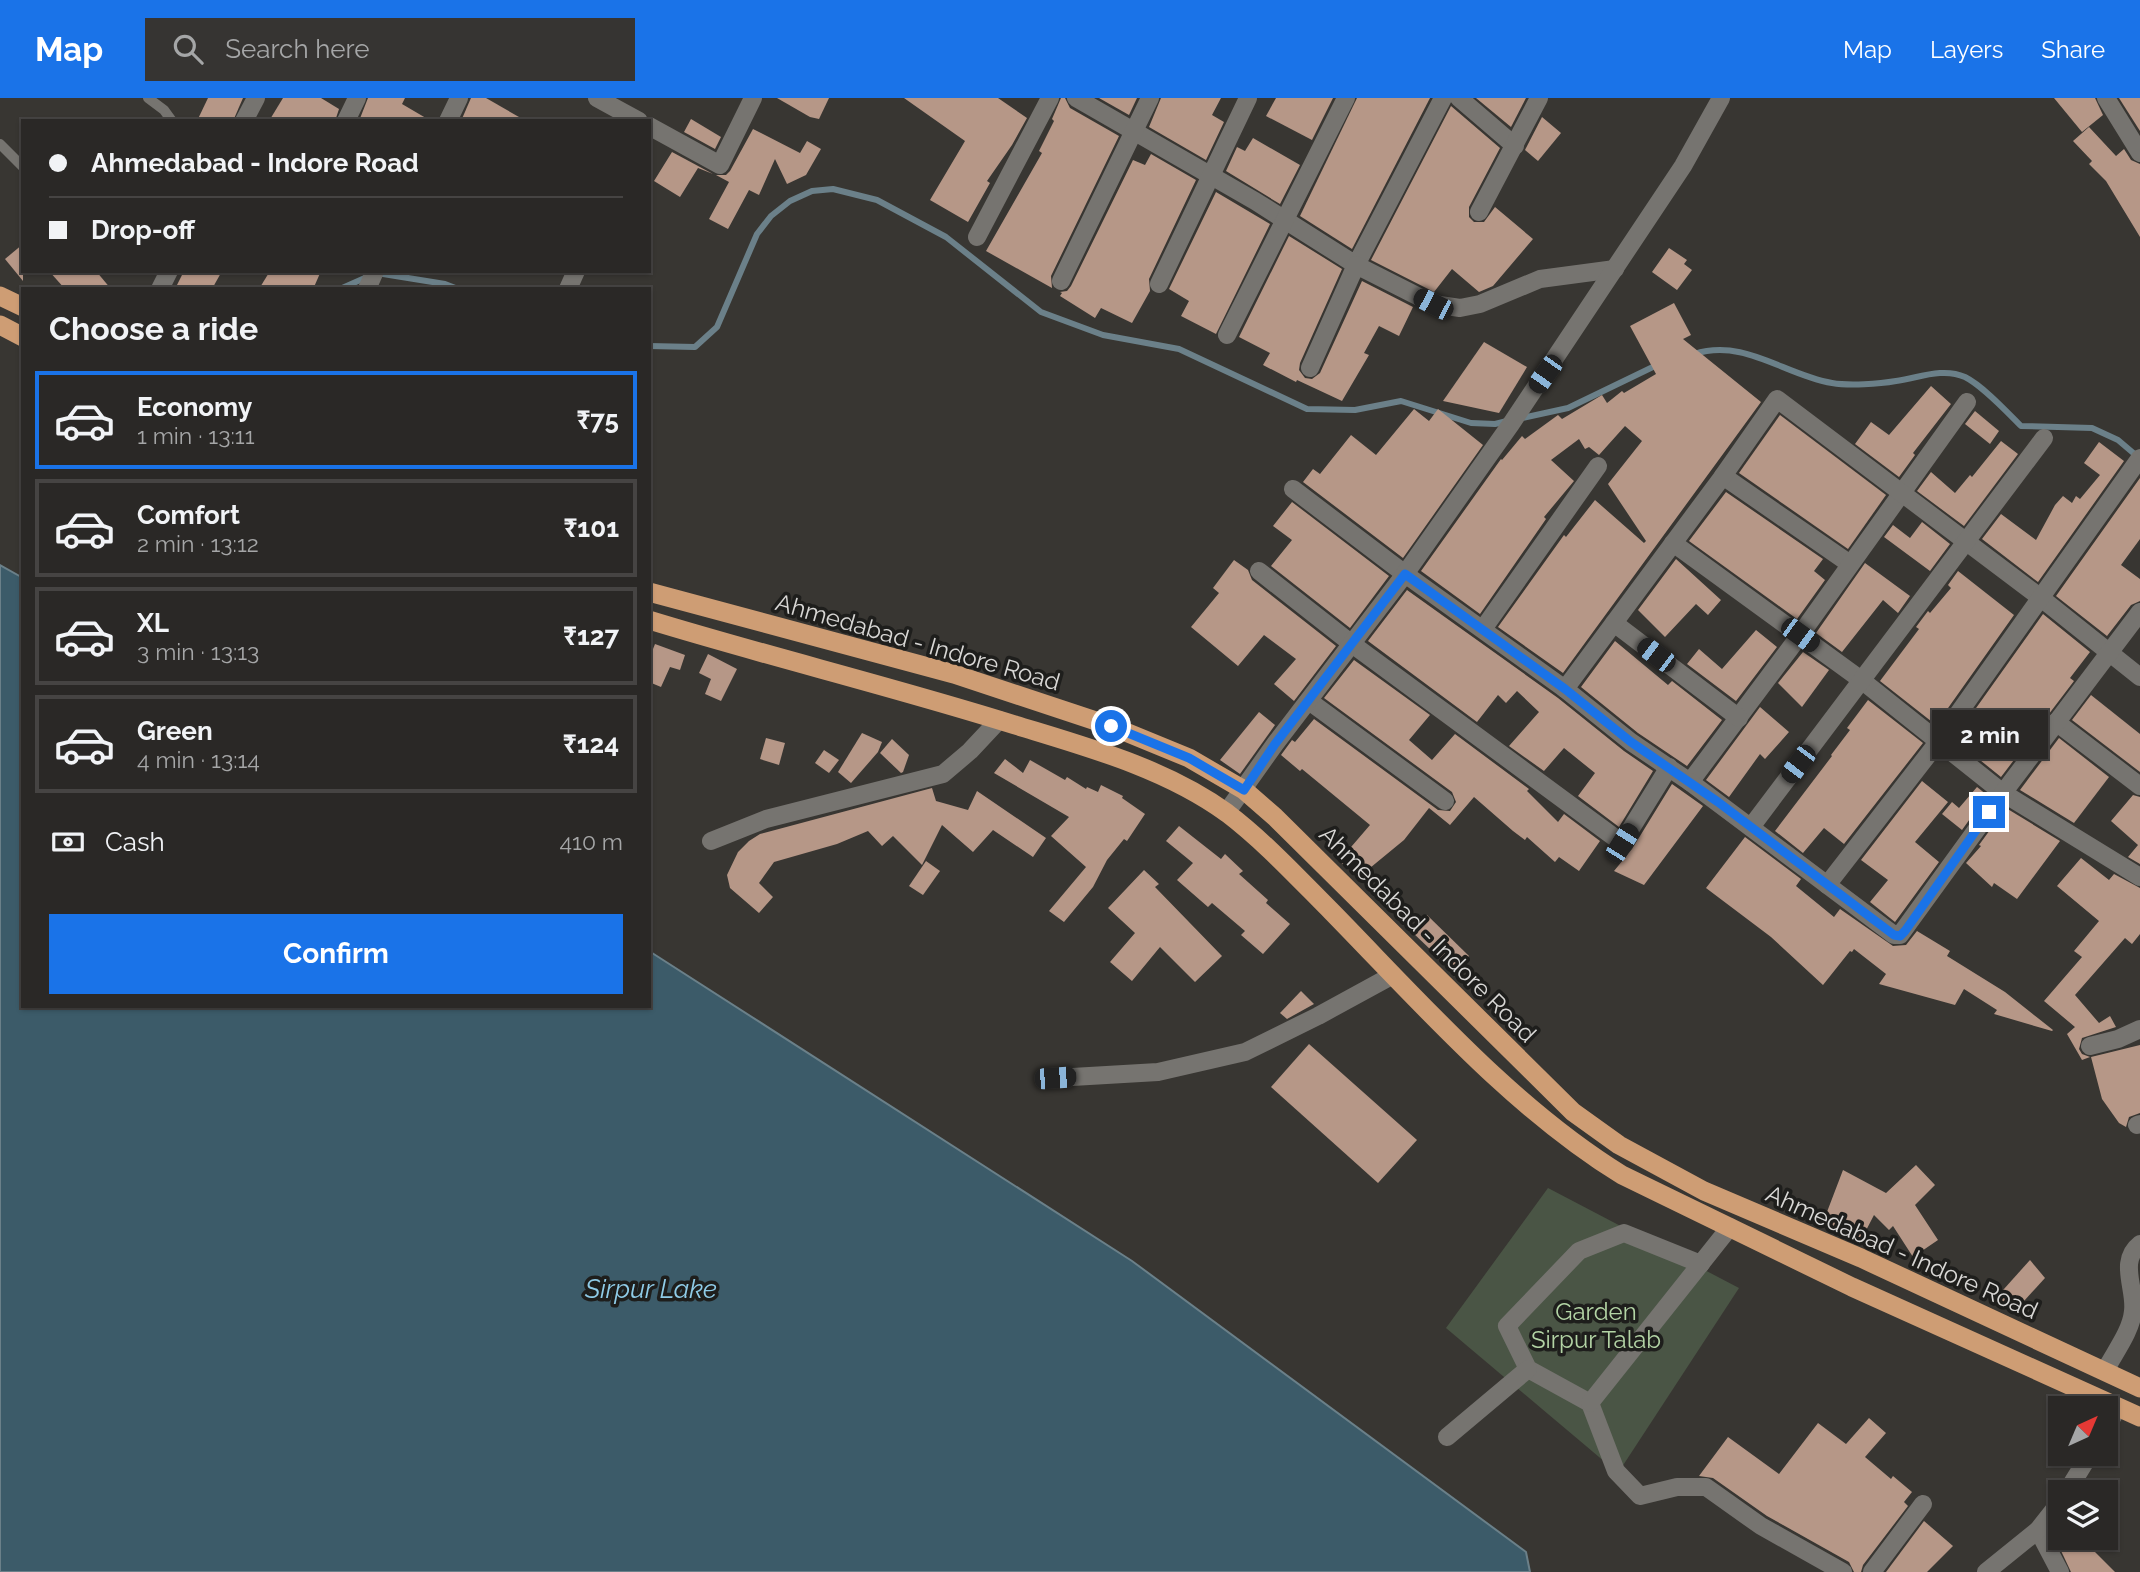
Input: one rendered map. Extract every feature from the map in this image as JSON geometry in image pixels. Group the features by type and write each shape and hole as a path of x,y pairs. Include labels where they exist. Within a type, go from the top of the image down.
{"highway":[{"path":"0,296 21,306"},
{"path":"0,325 21,336"},
{"name":"Ahmedabad - Indore Road","path":"651,593 954,674 1111,726 1189,758 1244,790 1275,817 1573,1112 1619,1145 1704,1191 1861,1258 2140,1388"},
{"name":"Ahmedabad - Indore Road","path":"651,621 1101,751 1175,782 1226,813 1280,860 1452,1034 1538,1115 1588,1154 1622,1175 1853,1287 2092,1396"},
{"path":"1853,1287 1861,1258"},
{"name":"Ahmedabad - Indore Road","path":"2118,1408 2140,1417"}],"street":[{"path":"245,119 256,98"},
{"path":"347,119 357,98"},
{"path":"449,119 459,98"},
{"path":"597,98 635,119"},
{"path":"651,127 720,165 752,98"},
{"path":"977,237 1050,98"},
{"path":"1076,98 1285,220 1356,265 1433,304 1460,308 1480,304 1540,279 1615,268"},
{"path":"1061,281 1150,98"},
{"path":"1159,284 1248,98"},
{"path":"1227,335 1346,98"},
{"path":"1310,369 1356,265 1402,182 1443,98"},
{"path":"1459,98 1515,146"},
{"path":"1479,212 1539,98"},
{"path":"1226,813 1275,744 1405,574 1511,424 1683,166 1721,98"},
{"path":"2106,98 2140,153"},
{"path":"1565,689 1777,399 2041,598 2140,677"},
{"path":"1690,782 1800,635 1967,402"},
{"path":"1751,827 2044,438"},
{"path":"1827,885 1938,742 2137,462"},
{"path":"1483,629 1598,466"},
{"path":"1723,476 1850,564"},
{"path":"1293,489 1405,574 1565,689 1631,742 1690,782 1894,935 1900,936 2107,652 2140,612"},
{"path":"1673,543 1860,679 2003,793 2140,877"},
{"path":"1259,571 1352,644 1622,843 1669,767"},
{"path":"1614,623 1739,718"},
{"path":"1309,701 1445,802"},
{"path":"711,841 766,819 943,774 970,751 999,720"},
{"path":"2056,722 2140,786"},
{"path":"1055,1078 1158,1072 1245,1052 1394,975"},
{"path":"2090,1046 2118,1039 2140,1029"},
{"path":"1590,1403 1730,1227"},
{"path":"1701,1264 1623,1233 1579,1251 1507,1326 1528,1369 1590,1403 1616,1471 1640,1496 1677,1487 1706,1487 1761,1526 1843,1572"},
{"path":"2105,1371 2131,1322 2133,1309 2129,1259 2134,1248 2140,1244"},
{"path":"1447,1437 1528,1369"},
{"path":"1872,1572 1923,1504"},
{"path":"1986,1572 2038,1530 2048,1517"},
{"path":"2038,1530 2060,1572"}],"lane":[{"path":"148,98 164,110 171,119"},
{"path":"0,144 21,165"}],"green space":[{"name":"Garden Sirpur Talab","path":"1548,1188 1739,1288 1618,1473 1446,1328"}],"water":[{"name":"Sirpur Lake","path":"0,565 21,577 21,1008 651,1008 651,952 1132,1261 1526,1552 1530,1572 0,1572"}],"building":[{"path":"208,98 243,98 234,119 198,119"},
{"path":"283,98 321,98 339,109 336,119 270,119"},
{"path":"368,98 405,98 402,104 428,119 360,119"},
{"path":"471,98 486,98 523,119 462,119"},
{"path":"777,98 829,98 819,119 810,117"},
{"path":"904,98 998,98 1027,118 987,181 990,183 968,222 930,200 965,141"},
{"path":"1061,98 1065,98 1070,108 1119,136 1051,276 1052,288 986,251 1042,153 1039,151 1054,121 1052,119"},
{"path":"1099,98 1137,98 1129,115"},
{"path":"1161,98 1221,98 1212,115 1224,122 1206,160 1149,127"},
{"path":"1276,98 1333,98 1312,140 1266,116"},
{"path":"1357,98 1430,98 1352,249 1300,216"},
{"path":"1476,98 1526,98 1511,127"},
{"path":"2054,98 2095,98 2103,115 2082,132"},
{"path":"2119,98 2140,98 2140,131"},
{"path":"1451,106 1500,148 1469,207 1469,217 1474,222 1484,222 1495,207 1533,239 1493,286 1479,292 1452,269 1434,292 1371,260"},
{"path":"1542,117 1561,133 1538,161 1525,150"},
{"path":"691,119 721,137 715,149 684,132"},
{"path":"2089,127 2116,156 2124,149 2131,160 2140,164 2140,237 2106,181 2089,164 2092,161 2073,141"},
{"path":"753,129 800,153 807,141 821,149 806,175 787,184 775,159 759,195 749,190 728,229 709,219 729,182 716,175 726,175 730,171"},
{"path":"1253,138 1300,165 1280,204 1226,171 1237,147 1245,151"},
{"path":"672,152 713,174 698,168 680,197 654,181"},
{"path":"1151,154 1196,180 1149,279 1150,291 1132,323 1101,308 1095,318 1060,296 1060,292 1067,291 1071,286 1133,160 1145,165"},
{"path":"1216,192 1270,224 1216,334 1181,316 1189,301 1169,289"},
{"path":"1289,236 1342,269 1300,363 1299,370 1305,378 1312,379 1320,373 1362,281 1413,307 1399,336 1379,326 1364,353 1369,355 1342,401 1263,365 1270,353 1239,337"},
{"path":"21,246 23,281 5,259"},
{"path":"1669,248 1687,260 1684,264 1692,270 1677,290 1652,272"},
{"path":"51,273 98,273 109,287 63,287"},
{"path":"183,273 221,273 213,287 176,287"},
{"path":"269,273 320,273 314,287 260,287"},
{"path":"1674,303 1691,335 1683,339 1761,402 1563,673 1498,627 1564,535 1566,537 1595,500 1644,543 1646,541 1608,484 1642,441 1625,426 1599,455 1589,447 1585,449 1579,439 1551,460 1574,481 1544,517 1546,519 1480,614 1421,571 1501,459 1522,436 1525,439 1558,415 1562,419 1602,395 1607,403 1622,391 1624,393 1656,374 1630,326"},
{"path":"1484,342 1527,367 1499,413 1443,401"},
{"path":"1931,386 1951,404 1913,453 1915,455 1899,477 1855,444 1871,422 1889,435"},
{"path":"1414,409 1429,421 1438,409 1483,445 1403,558 1303,482 1313,469 1320,474 1351,435 1376,455"},
{"path":"1975,411 1999,431 1990,444 1965,424"},
{"path":"1780,415 1886,495 1848,549 1739,473"},
{"path":"2001,441 2018,454 1964,526 1917,491 1931,472 1955,493 1970,475 1972,477"},
{"path":"2099,442 2124,461 2038,582 1982,539 2001,514 2036,540 2055,505 2063,496 2072,503 2076,496 2080,499 2100,475 2084,463"},
{"path":"2140,478 2140,539 2121,565 2140,579 2140,601 2131,605 2107,636 2056,596"},
{"path":"1726,492 1823,559 1814,571 1825,580 1797,619 1689,541"},
{"path":"1292,502 1389,576 1350,628 1271,566 1292,540 1273,526"},
{"path":"1922,522 1950,544 1930,571 1884,537 1893,525 1910,538"},
{"path":"1676,559 1721,600 1708,615 1696,604 1665,637 1638,610"},
{"path":"1234,560 1248,570 1252,580 1336,646 1294,701 1274,684 1296,659 1264,635 1238,666 1191,627 1219,593 1213,588"},
{"path":"1865,563 1910,596 1898,613 1883,600 1842,652 1816,633"},
{"path":"1958,571 2014,615 1936,725 1880,681 1919,629 1916,627 1928,611 1930,613 1951,588 1948,585"},
{"path":"1407,590 1558,698 1653,771 1619,827 1578,796 1595,773 1564,748 1544,771 1509,746 1539,712 1517,691 1506,703 1498,695 1477,722 1368,641"},
{"path":"2043,614 2090,652 2070,678 2074,681 2001,777 1954,739"},
{"path":"1756,630 1777,647 1736,701 1687,664 1699,649 1722,669"},
{"path":"1615,641 1668,685 1672,681 1722,720 1687,766 1638,733 1581,687"},
{"path":"655,644 685,655 680,670 670,667 661,687 651,683 651,654"},
{"path":"1803,652 1829,670 1802,707 1778,683"},
{"path":"708,654 737,669 721,701 705,694 711,679 699,673"},
{"path":"1354,660 1430,715 1409,740 1432,760 1455,734 1529,789 1527,791 1558,822 1564,814 1600,841 1579,871 1559,857 1555,862 1527,837 1525,840 1513,831 1474,797 1450,825 1429,808 1404,840 1359,877 1339,861 1370,825 1281,755 1314,719 1438,810 1450,811 1456,802 1452,792 1324,698"},
{"path":"2091,695 2140,734 2140,772 2072,720"},
{"path":"1868,700 1923,743 1844,844 1824,828 1803,853 1775,831 1832,756 1850,730 1847,728"},
{"path":"1760,707 1789,732 1765,759 1760,754 1729,797 1706,780"},
{"path":"1259,712 1275,725 1240,774 1220,760"},
{"path":"862,733 882,742 878,752 851,783 838,772"},
{"path":"766,738 785,743 779,765 760,759"},
{"path":"2059,738 2109,777 2074,823 2020,790"},
{"path":"892,739 909,755 901,773 880,753"},
{"path":"824,750 839,760 829,773 815,763"},
{"path":"1005,759 1023,773 1030,760 1086,789 1087,787 1098,792 1101,785 1123,796 1122,798 1145,814 1127,841 1124,839 1107,860 1093,887 1064,922 1049,911 1086,867 1051,836 1069,817 994,773"},
{"path":"1922,781 1948,802 1915,842 1939,862 1895,922 1870,902 1888,880 1861,860"},
{"path":"1672,784 1703,806 1644,885 1614,871 1632,849"},
{"path":"1977,787 1987,795 1962,830 1942,814 1952,802 1959,808"},
{"path":"932,788 936,801 968,810 977,791 1046,838 1033,857 993,830 973,852 942,825 922,865 893,836 882,846 868,831 837,844 774,862 759,883 773,897 759,913 730,888 727,875 738,852 760,834"},
{"path":"2133,795 2140,797 2140,864 2128,857 2138,845 2111,821"},
{"path":"2006,808 2060,841 2017,899 1994,883 1992,887 1966,863 1981,846 1979,845"},
{"path":"1179,826 1221,859 1225,854 1243,871 1239,874 1290,924 1263,954 1241,935 1245,931 1212,903 1208,907 1177,880 1193,863 1166,841"},
{"path":"1745,837 1801,879 1796,886 1834,917 1840,909 1893,946 1906,945 1917,931 1950,951 1947,956 2005,992 2053,1030 1994,1014 1997,1010 1964,989 1955,1005 1879,984 1886,974 1854,949 1823,985 1771,937 1706,888"},
{"path":"2081,858 2109,880 2114,874 2140,888 2140,934 2132,944 2125,938 2075,995 2099,1023 2110,1016 2116,1027 2082,1038 2079,1049 2082,1054 2090,1057 2082,1060 2067,1034 2075,1027 2044,1001 2082,957 2074,951 2099,921 2057,886"},
{"path":"926,861 940,871 923,895 909,886"},
{"path":"1144,870 1159,884 1155,887 1222,956 1195,982 1160,947 1132,981 1110,962 1135,933 1108,908"},
{"path":"1427,915 1469,956 1454,972 1411,931"},
{"path":"1301,991 1314,1004 1287,1019 1280,1013"},
{"path":"1309,1044 1417,1140 1378,1183 1271,1087"},
{"path":"2140,1045 2140,1113 2129,1117 2126,1127 2119,1123 2102,1099 2091,1057"},
{"path":"1916,1165 1935,1185 1915,1205 1938,1240 1913,1257 1893,1226 1889,1230 1874,1215 1859,1244 1822,1225 1843,1170 1886,1193"},
{"path":"2030,1260 2045,1278 2013,1313 1995,1299"},
{"path":"1869,1418 1886,1433 1865,1457 1891,1479 1893,1476 1912,1492 1904,1502 1908,1506 1863,1565 1861,1572 1854,1572 1849,1562 1767,1516 1713,1478 1699,1476 1728,1437 1779,1474 1818,1423 1846,1444"},
{"path":"1924,1521 1953,1546 1927,1572 1886,1572"},
{"path":"2061,1550 2093,1550 2115,1572 2071,1572"}],"waterway":[{"path":"651,346 695,347 717,327 757,234 771,216 790,201 812,191 833,189 877,200 946,237 1041,312 1103,335 1179,349 1307,409 1355,410 1401,401 1471,423 1495,424 1507,421"},
{"path":"377,273 453,287"},
{"path":"344,287 367,277"},
{"path":"1694,354 1713,350 1747,354 1814,379 1839,384 1873,384 1930,374 1957,374 1979,386 2021,426 2092,428 2118,440 2138,457"},
{"path":"1518,419 1568,408 1657,365"}],"route":[{"path":"1111,726 1189,758 1244,790 1275,744 1405,574 1565,689 1631,742 1718,802 1894,935 1900,936 1905,931 1989,812"}]}
